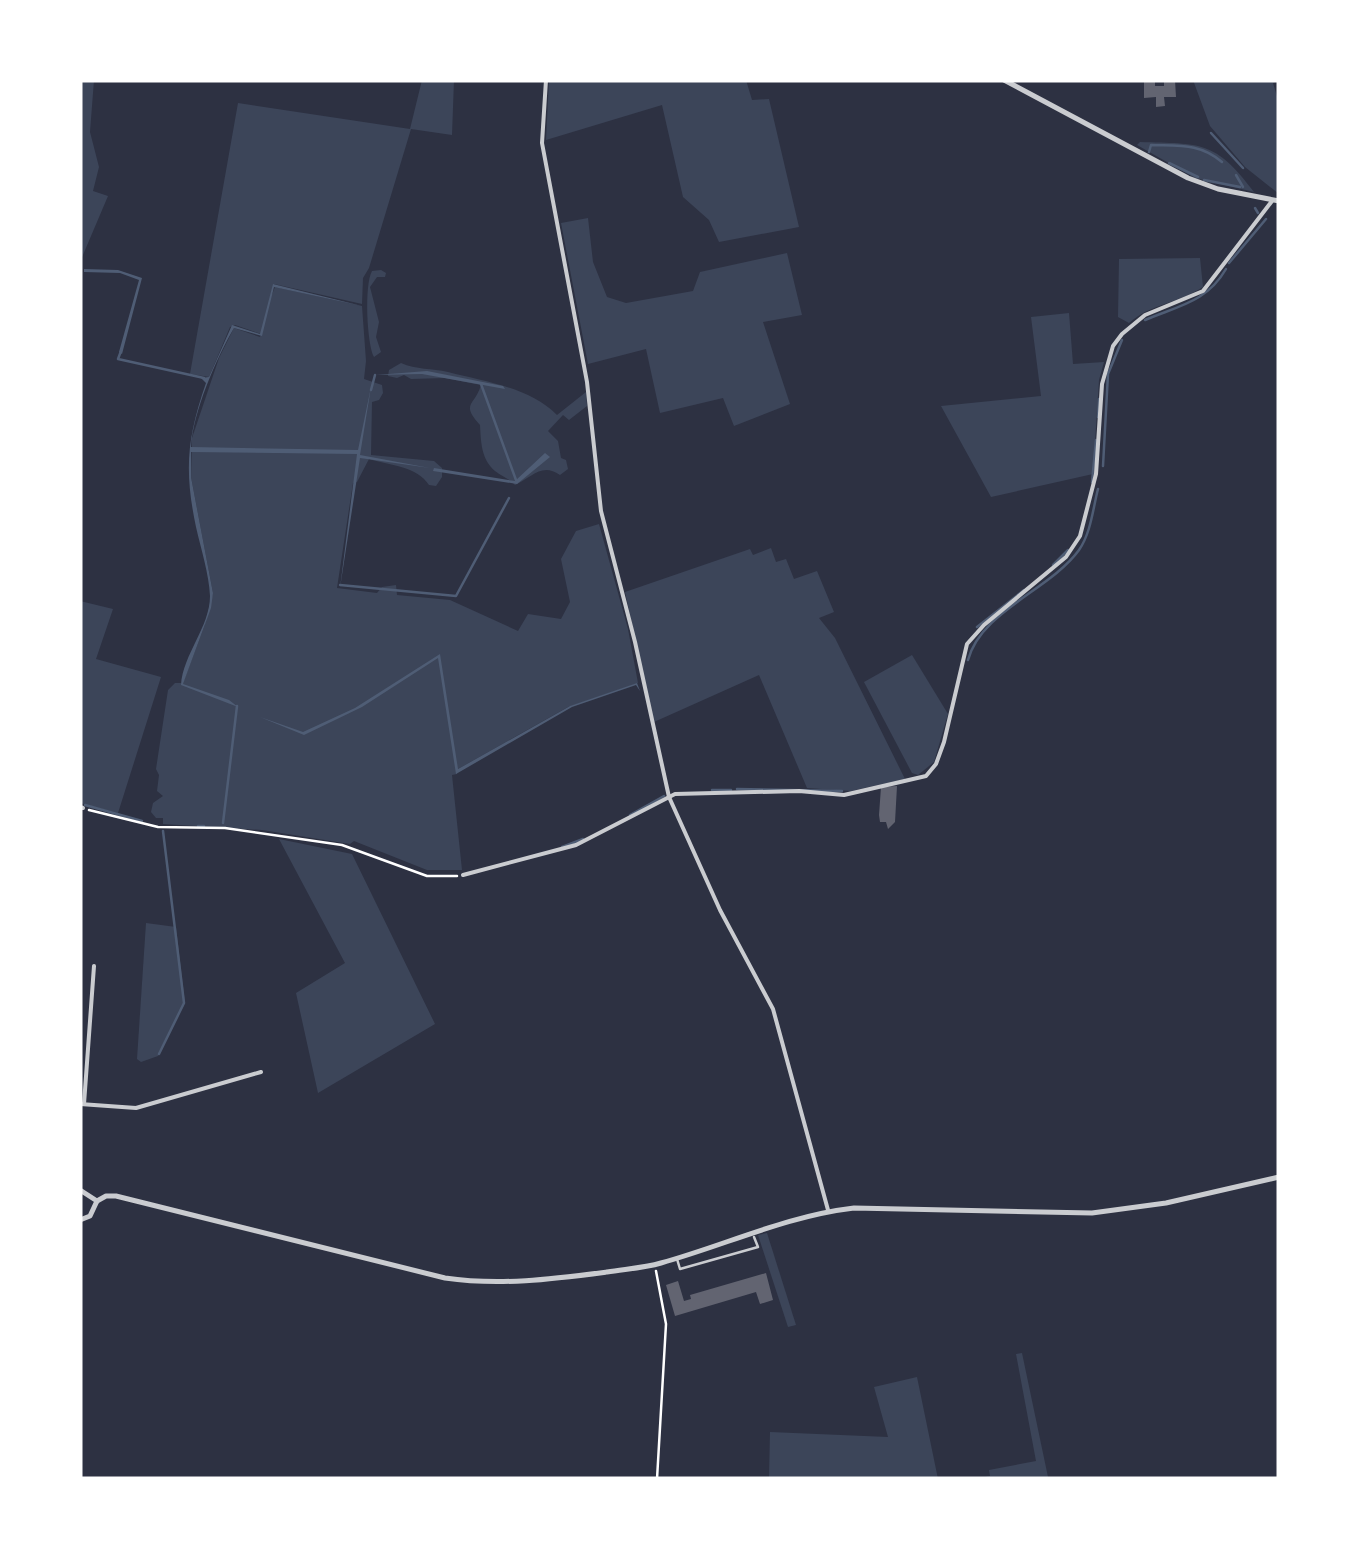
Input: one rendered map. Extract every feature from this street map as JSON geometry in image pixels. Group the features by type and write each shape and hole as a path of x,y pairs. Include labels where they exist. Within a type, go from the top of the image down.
{"street":[{"path":"546,80 544,154 587,382 600,511 635,642 669,797 720,910 772,1009 828,1211"},
{"path":"463,875 576,845 684,793 844,794 926,776 936,764 967,644 984,625 1066,557 1080,536 1100,452 1104,369 1113,346 1145,315 1203,291 1276,200 1218,190 1188,178 1004,80"},
{"path":"94,966 82,1104 136,1108 261,1072"},
{"path":"80,1220 90,1216 96,1202 116,1196 475,1283 563,1278 655,1264 828,1211 854,1208 1092,1213 1166,1203 1279,1177"},
{"path":"80,1190 96,1202"}],"lane":[{"path":"676,1258 680,1269 758,1247 753,1232"}],"path":[{"path":"81,807 158,827 225,828 297,837 356,849 427,876 463,875"},
{"path":"655,1264 666,1324 657,1479"}],"shaded area":[{"path":"80,80 94,80 90,132 99,167 93,191 108,196 80,262"},
{"path":"422,80 454,80 452,135 411,129 363,278 362,304 274,284 271,297 275,287 362,306 364,379 382,385 383,393 372,402 371,455 434,461 442,468 436,486 411,470 369,459 353,483 337,588 377,593 382,587 396,585 397,595 450,600 518,631 528,614 561,619 570,602 561,559 576,531 599,524 628,629 638,683 568,707 452,775 462,870 427,870 354,841 350,844 262,830 163,824 163,818 156,818 151,812 153,803 163,796 157,791 156,769 168,690 175,683 183,683 213,593 191,477 192,438 219,358 234,328 260,337 261,334 235,325 230,327 209,377 190,374 238,103 410,129"},
{"path":"549,80 746,80 752,100 769,99 799,227 719,242 709,220 683,197 662,105 546,140"},
{"path":"1193,80 1279,80 1273,83 1279,103 1279,194 1245,167 1210,126"},
{"path":"1140,142 1205,148 1228,163 1254,192 1195,178 1137,145"},
{"path":"588,218 593,262 607,297 626,303 693,291 700,272 787,253 802,315 763,322 790,404 734,426 723,398 660,413 646,349 588,364 561,223"},
{"path":"1200,258 1203,287 1129,323 1118,317 1119,259"},
{"path":"84,269 118,270 142,278 122,354 119,352 139,280 120,273"},
{"path":"381,270 385,277 377,277 370,287 379,322 376,337 381,352 374,357 367,301 372,271"},
{"path":"273,284 362,306 274,287 262,336 234,328 227,341 201,402 191,447 358,450 371,387 360,455 430,468 360,458 340,588 357,454 191,452 191,477 213,593 211,608 183,684 238,707 181,685 186,662 206,619 210,596 192,507 189,454 195,421 206,383 201,378 209,377 232,325 260,334"},
{"path":"1069,313 1073,364 1104,362 1099,380 1093,474 991,497 941,406 1041,396 1031,317"},
{"path":"401,363 506,387 534,398 557,415 586,392 587,406 569,420 563,415 548,431 558,441 568,469 560,475 542,470 515,485 495,471 484,456 480,425 470,408 481,385 445,378 388,376 389,370"},
{"path":"427,371 505,389 422,374 376,375"},
{"path":"545,453 550,457 517,484 433,471 434,468 515,481"},
{"path":"771,548 776,562 786,559 794,579 817,571 834,612 819,618 835,638 905,779 851,791 807,788 759,675 654,722 625,592 750,549 753,555"},
{"path":"80,601 113,609 96,659 161,677 118,813 80,803"},
{"path":"440,654 458,769 570,706 637,683 640,691 636,685 572,707 456,774 438,658 362,707 304,735 260,717 303,732 355,708"},
{"path":"912,655 948,714 934,762 918,775 912,773 864,682"},
{"path":"279,839 352,854 435,1024 318,1093 296,993 345,963"},
{"path":"146,923 176,927 185,1003 158,1056 141,1062 137,1059"},
{"path":"767,1233 796,1325 788,1327 758,1235"},
{"path":"1022,1353 1048,1477 974,1479 990,1476 989,1470 1036,1461 1016,1354"},
{"path":"917,1377 938,1479 769,1479 770,1432 888,1437 874,1387"}],"building":[{"path":"1144,80 1155,80 1155,86 1164,86 1164,80 1175,80 1176,97 1164,97 1165,106 1156,107 1156,97 1144,98"},
{"path":"897,786 895,822 888,829 886,822 880,822 881,787"},
{"path":"766,1273 773,1300 760,1304 756,1292 675,1316 666,1285 678,1281 684,1301 691,1299 690,1295"}],"waterway":[{"path":"1211,133 1243,168"},
{"path":"1149,152 1151,145 1189,147 1206,151 1222,162"},
{"path":"1169,163 1198,177"},
{"path":"1236,175 1243,187"},
{"path":"1204,180 1240,187"},
{"path":"1255,208 1258,213"},
{"path":"1229,263 1266,219"},
{"path":"1145,320 1201,296 1226,269"},
{"path":"1103,466 1108,374 1122,340"},
{"path":"121,351 118,359 204,378"},
{"path":"371,390 375,375"},
{"path":"481,384 516,480"},
{"path":"1098,417 1099,399"},
{"path":"1092,482 1096,440"},
{"path":"968,660 975,643 1001,614 1051,577 1079,550 1089,528 1098,489"},
{"path":"340,585 456,596 509,498"},
{"path":"1053,565 1068,550"},
{"path":"977,627 1024,590"},
{"path":"223,823 237,706"},
{"path":"737,789 842,791"},
{"path":"712,790 731,790"},
{"path":"630,815 664,796"},
{"path":"85,805 142,821"},
{"path":"198,826 204,826"},
{"path":"159,1054 184,1003 163,831"},
{"path":"562,847 583,839"}]}
